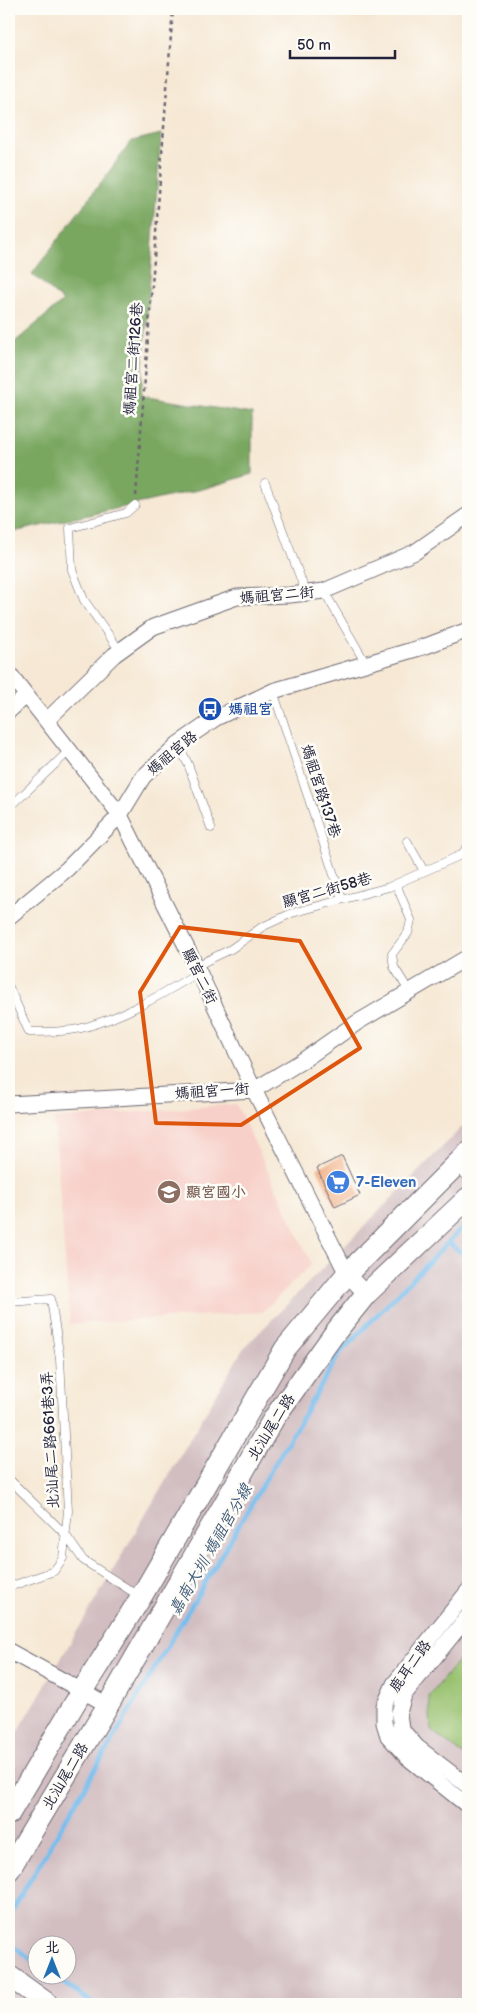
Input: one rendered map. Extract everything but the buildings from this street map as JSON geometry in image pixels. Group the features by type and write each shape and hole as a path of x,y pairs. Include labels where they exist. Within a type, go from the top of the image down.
{"street":[{"name":"媽祖宮二街","path":"48,720 120,651 153,627 237,597 324,591 415,552 468,515"},
{"name":"媽祖宮路","path":"9,917 67,869 120,815 143,777 178,744 216,718 273,691 426,646 468,630"},
{"name":"顯宮二街","path":"9,673 26,696 48,720 120,815 198,969 254,1090 347,1274 366,1294"},
{"path":"9,711 26,696"},
{"name":"媽祖宮一街","path":"9,1104 254,1090 302,1061 358,1022 468,957"},
{"name":"北汕尾二路","path":"9,1814 82,1691 141,1597 285,1349 347,1274 464,1165"},
{"name":"北汕尾二路","path":"9,1870 108,1705 274,1418 334,1334 366,1294 468,1198"},
{"name":"鹿耳二路","path":"468,1591 394,1684 384,1706 384,1723 388,1736 408,1758 468,1806"},
{"name":"鹿耳二路","path":"468,1616 404,1695 399,1713 401,1729 418,1747 468,1786"},
{"path":"9,1651 108,1705"},
{"path":"9,1976 48,2004"}],"lane":[{"path":"265,483 306,593"},
{"path":"120,651 84,600 72,570 70,528 126,514 135,505"},
{"path":"324,591 366,664"},
{"name":"媽祖宮路137巷","path":"273,691 342,900"},
{"path":"178,744 188,764 211,828"},
{"path":"9,808 70,750"},
{"path":"407,841 424,871"},
{"name":"顯宮二街58巷","path":"9,987 29,1032 47,1032 85,1027 151,1002 262,927 292,913 396,884 461,855 468,847"},
{"path":"396,884 411,920 408,933 392,954 394,968 409,991"},
{"name":"北汕尾二路661巷3弄","path":"9,1299 51,1299 60,1359 68,1510 63,1558 54,1571 9,1587"},
{"path":"9,1480 65,1534 82,1560 141,1597"}],"path":[{"name":"媽祖宮二街126巷","path":"135,505 173,9"}],"highlighted area":[{"path":"180,927 300,941 360,1048 241,1125 156,1123 140,992"}],"shaded area":[{"name":"顯宮國小","path":"236,1104 312,1264 262,1312 70,1324 54,1119"},
{"path":"468,1121 468,2004 9,2004 9,1747 243,1349"}],"green space":[{"path":"161,134 141,396 252,414 252,474 203,489 9,533 9,347 63,301 32,274 132,141"},
{"path":"468,1648 468,1759 431,1730 429,1697"}],"waterway":[{"name":"嘉南大圳 媽祖宮分線","path":"9,1916 340,1353 468,1222"},
{"path":"448,1242 468,1258"},
{"path":"9,1943 28,1957"},
{"path":"68,1986 94,2004"}],"place":[{"name":"媽祖宮","path":"210,709"},
{"name":"7-Eleven","path":"338,1182"},
{"name":"顯宮國小","path":"169,1192"}]}
